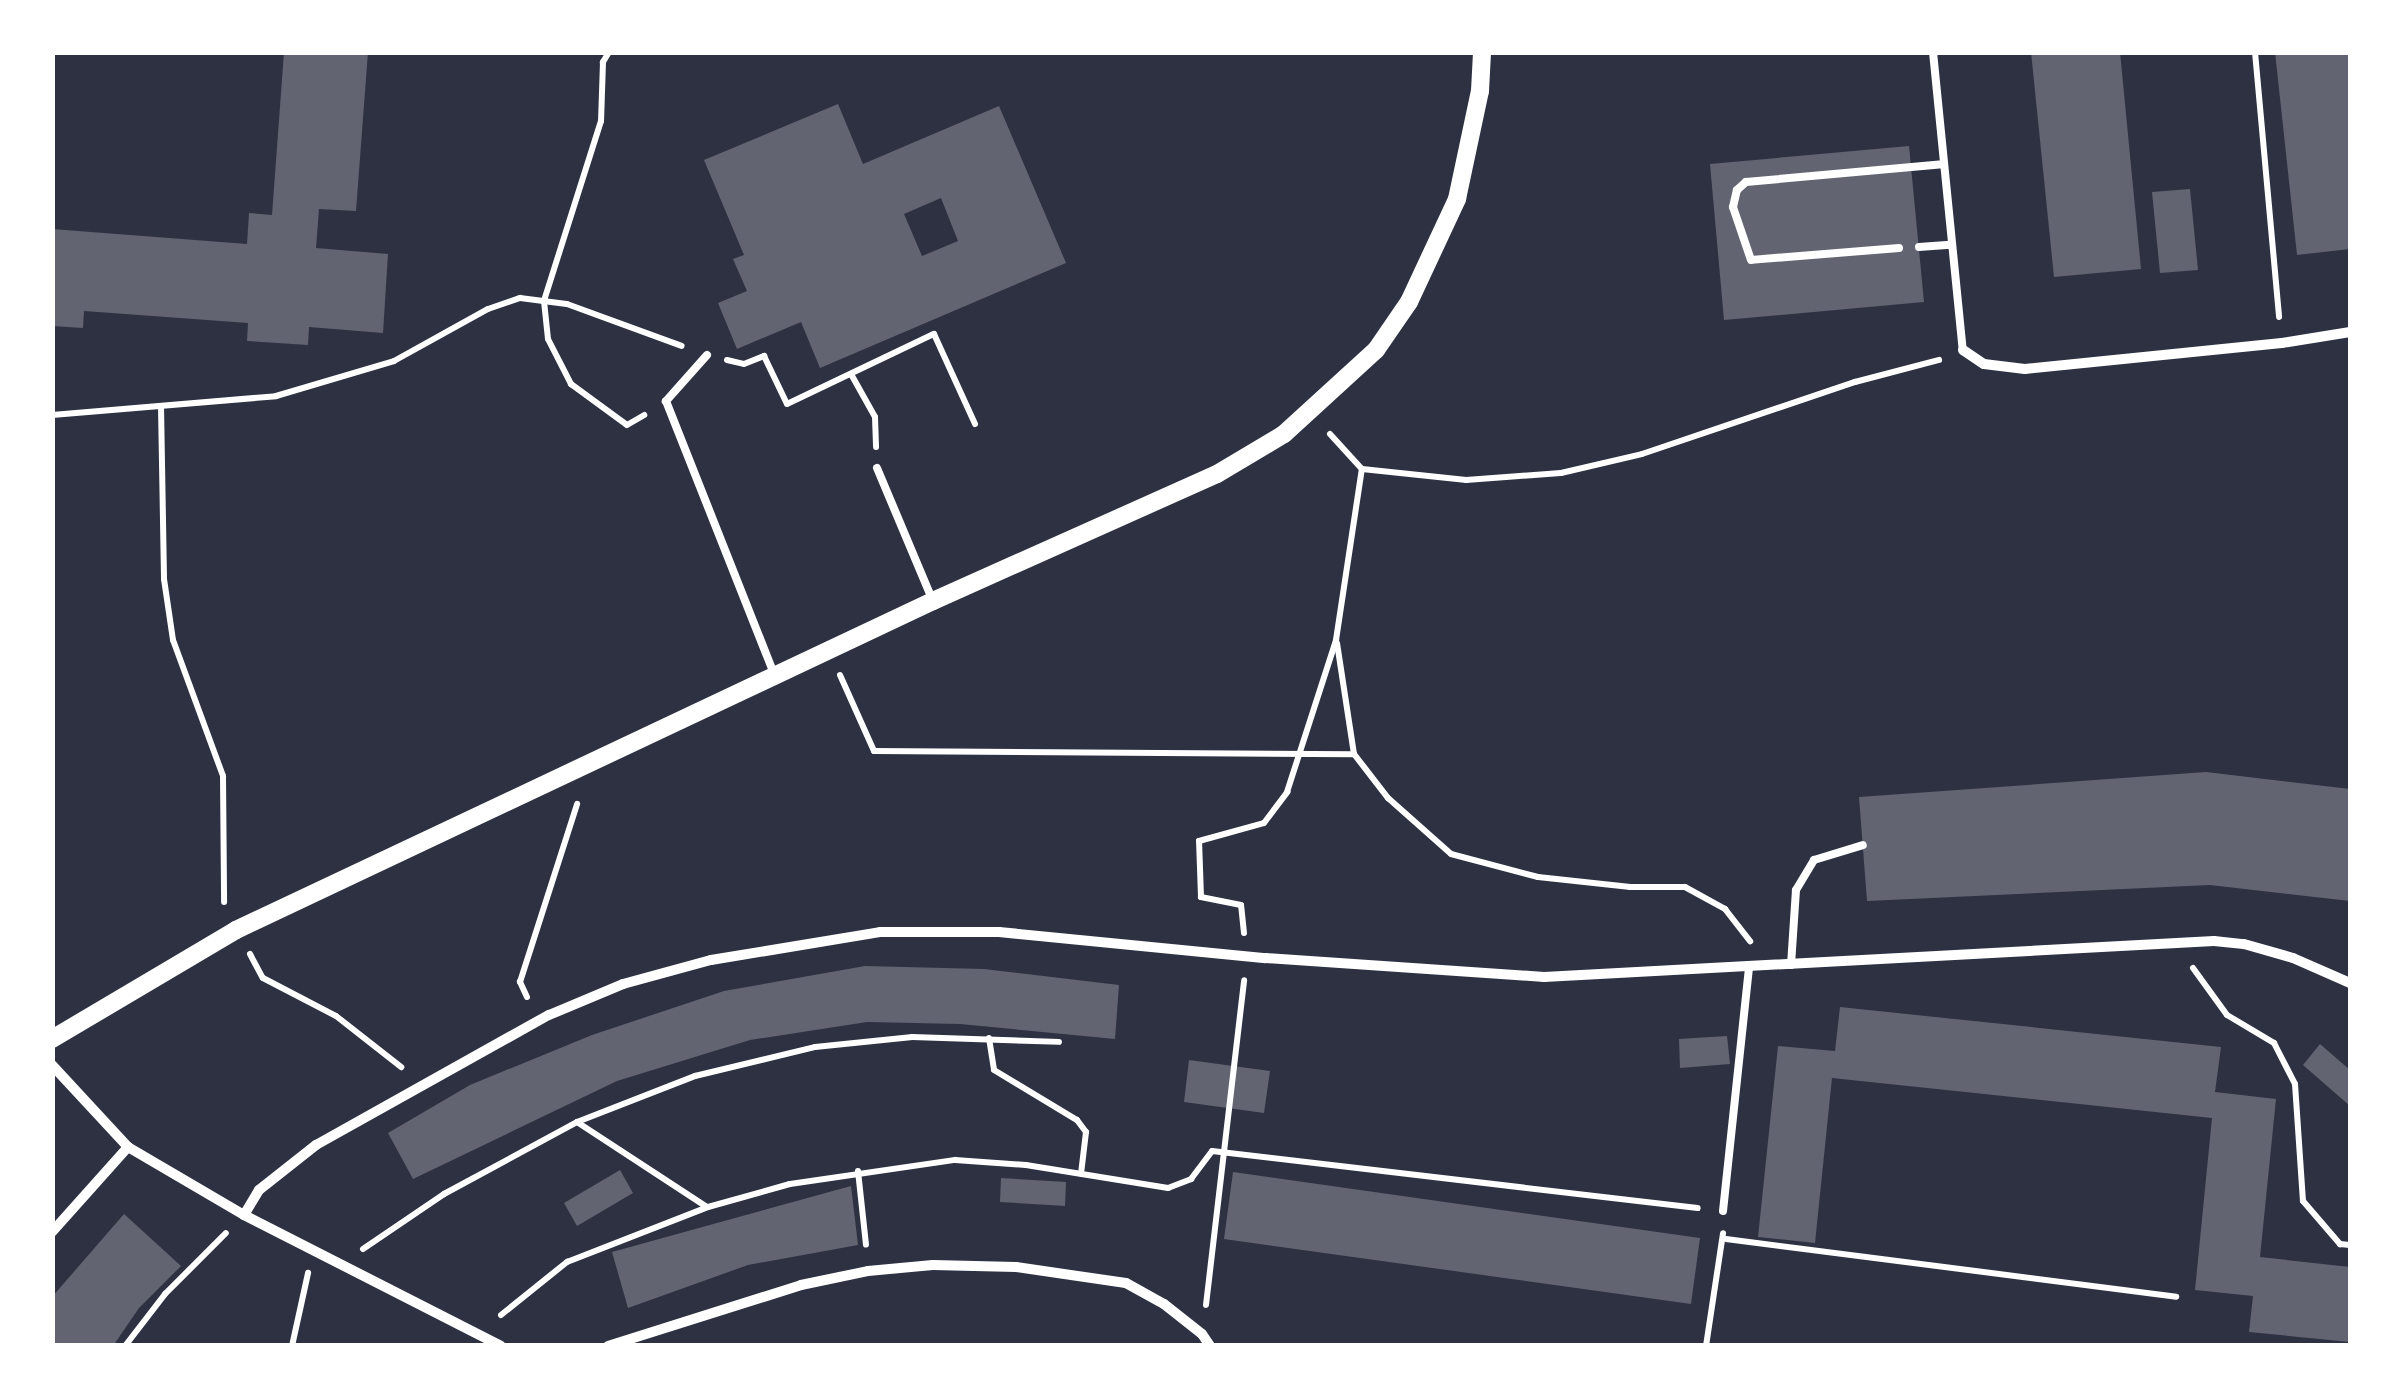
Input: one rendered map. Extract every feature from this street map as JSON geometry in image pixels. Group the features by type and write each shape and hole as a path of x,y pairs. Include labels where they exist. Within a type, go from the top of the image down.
{"street":[{"path":"52,1040 236,930 829,650 1216,474 1284,434 1376,350 1409,302 1458,199 1480,91 1482,52"},
{"path":"1963,350 1984,364 2025,369 2282,344 2350,332"},
{"path":"244,1214 259,1190 289,1164 539,1020 623,984 711,960 880,932 999,932 1544,977 2174,943 2244,944 2326,969 2350,982"},
{"path":"52,1065 128,1147 244,1214 501,1346"},
{"path":"52,1232 128,1147"},
{"path":"608,1346 801,1285 868,1271 933,1266 1016,1267 1126,1283 1164,1304 1202,1334 1210,1346"}],"lane":[{"path":"1932,52 1963,350"},
{"path":"1899,248 1750,260 1733,208 1737,190 1746,182 1942,164"},
{"path":"1919,247 1950,245"},
{"path":"707,355 666,401 776,678"},
{"path":"878,468 933,602"},
{"path":"1790,965 1796,890 1814,860 1863,845"},
{"path":"1724,1211 1749,968"}],"path":[{"path":"609,52 603,62 600,121 544,301 548,339 570,384 627,425 666,401"},
{"path":"2255,52 2282,344"},
{"path":"52,415 276,396 394,362 488,310 520,298 567,304 707,355 744,364 764,356 787,404 934,334 975,424"},
{"path":"1311,412 1362,469 1466,480 1562,473 1642,454 1963,350"},
{"path":"852,374 874,418 878,468"},
{"path":"161,406 164,579 174,640 223,776 223,898 263,978 336,1016 422,1084"},
{"path":"1246,955 1241,904 1200,897 1199,840 1264,823 1286,792 1336,640 1362,469"},
{"path":"1336,640 1354,754 1388,798 1452,854 1538,877 1630,887 1685,887 1724,909 1750,937 1749,968"},
{"path":"829,650 874,752 1354,754"},
{"path":"539,1020 520,982 590,766"},
{"path":"2174,943 2226,1015 2274,1043 2295,1084 2303,1202 2340,1244 2350,1245"},
{"path":"1202,1334 1244,974"},
{"path":"344,1266 377,1237 444,1194 577,1122 694,1076 815,1048 912,1037 1058,1042"},
{"path":"988,1038 994,1070 1077,1120 1086,1132 1081,1174"},
{"path":"577,1122 708,1207"},
{"path":"487,1338 502,1314 566,1262 708,1207 790,1184 955,1160 1168,1188 1191,1179 1212,1151 1724,1211 1706,1346"},
{"path":"858,1172 868,1271"},
{"path":"126,1346 164,1294 244,1214"},
{"path":"1723,1239 2176,1296"},
{"path":"292,1346 312,1250"}],"building":[{"path":"284,52 368,52 356,211 319,209 316,248 388,254 383,333 309,327 308,345 247,341 248,323 84,311 83,328 52,326 52,229 247,244 249,213 272,215"},
{"path":"2031,52 2120,52 2141,269 2054,277"},
{"path":"2275,52 2350,52 2350,249 2297,255"},
{"path":"838,104 863,164 999,106 1066,263 820,368 801,322 737,349 718,303 747,291 733,259 744,255 704,160","holes":["941,198 958,241 922,256 904,214"]},
{"path":"1909,146 1924,302 1724,320 1710,164"},
{"path":"2190,189 2198,270 2160,273 2152,192"},
{"path":"2206,772 2350,789 2350,901 2210,885 1867,901 1859,797"},
{"path":"865,966 984,969 1119,985 1115,1039 960,1024 867,1022 750,1040 617,1081 413,1179 388,1133 470,1085 592,1035 724,991"},
{"path":"1840,1007 2221,1047 2215,1092 2276,1099 2260,1257 2350,1267 2350,1342 2249,1332 2253,1296 2195,1290 2212,1118 1832,1078 1815,1243 1758,1237 1778,1046 1835,1051"},
{"path":"1727,1036 1730,1064 1680,1068 1679,1039"},
{"path":"2320,1044 2350,1070 2350,1106 2303,1065"},
{"path":"1189,1060 1270,1071 1264,1113 1184,1102"},
{"path":"620,1170 633,1193 577,1226 564,1203"},
{"path":"1233,1172 1700,1238 1691,1304 1224,1239"},
{"path":"1001,1178 1066,1182 1065,1206 1000,1202"},
{"path":"851,1186 858,1245 748,1265 628,1308 612,1252"},
{"path":"124,1214 181,1266 139,1308 113,1346 52,1346 52,1297"}]}
